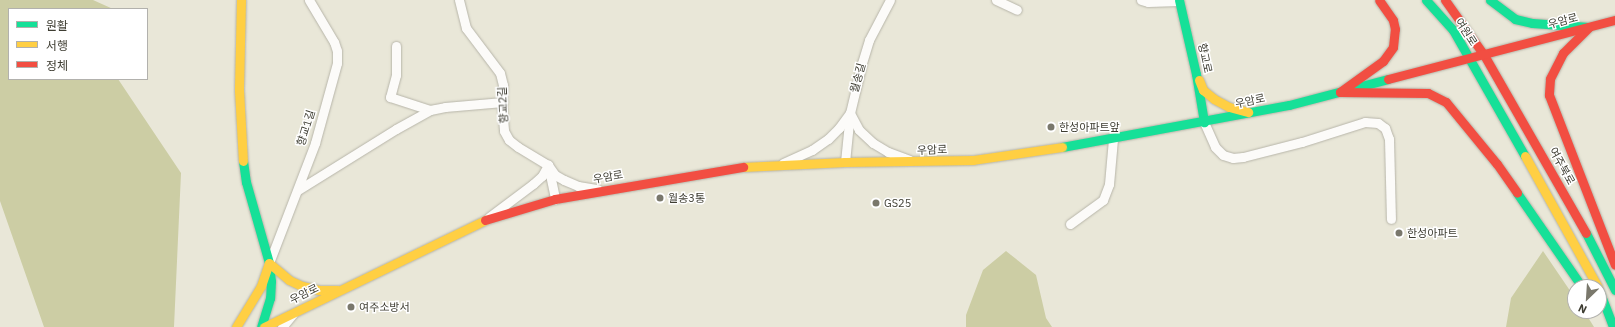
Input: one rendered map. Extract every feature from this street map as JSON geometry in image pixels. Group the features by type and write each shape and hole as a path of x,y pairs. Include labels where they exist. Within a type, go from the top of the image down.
{"main road":[{"name":"향교1길","path":"240,0 239,90 242,154 246,182 269,264 271,281 270,298 261,327"},
{"name":"향교로","path":"1179,0 1196,74 1204,122"},
{"path":"1340,92 1384,61 1393,47 1395,28 1393,20 1379,0"},
{"name":"여원로","path":"1426,0 1452,30 1468,59"},
{"name":"여원로","path":"1445,0 1484,55"},
{"path":"1490,0 1515,19 1532,24 1589,27"},
{"name":"우암로","path":"264,327 415,252 485,220 555,199 737,167 844,162 973,160 1113,139 1204,122 1340,92 1615,20"},
{"path":"1589,27 1563,53 1550,80 1549,95 1615,266"},
{"name":"여주북로","path":"1484,55 1597,252 1615,290"},
{"path":"1468,59 1493,98 1594,279"},
{"path":"1196,74 1203,90 1214,99 1229,107 1252,112"},
{"path":"1340,92 1428,93 1446,102 1497,164 1576,279"},
{"path":"236,327 261,286 269,264 289,280 302,286 320,290 340,290"},
{"path":"1607,310 1614,327"}],"street":[{"name":"향교1길","path":"269,264 315,143 333,82 336,63 337,51 334,42 309,0"},
{"name":"향교2길","path":"459,0 466,28 500,73 503,85 504,131 509,140 548,165 555,174 564,180 578,186 603,190"},
{"name":"월송길","path":"844,162 850,112 855,89 869,40 890,0"},
{"path":"996,0 1017,10"},
{"path":"1141,0 1148,2 1179,0"},
{"path":"396,46 396,75 390,98 430,110"},
{"path":"298,190 396,129 430,110 445,107 503,102"},
{"path":"780,164 812,150 828,139 839,128 850,112 859,130 873,143 888,152 917,162"},
{"path":"1204,122 1215,147 1223,155 1233,158 1243,157 1302,142 1366,122 1378,123 1385,128 1389,139 1391,218"},
{"path":"1070,224 1103,200 1109,184 1113,139"},
{"path":"548,165 555,199"},
{"path":"485,220 533,184 542,176 548,165"},
{"path":"282,327 295,312"}],"green space":[{"path":"0,0 93,0 111,8 8,8 8,80 119,80 181,173 174,327 44,327 0,201"},
{"path":"1006,251 1036,275 1046,318 1052,327 966,327 966,315 983,270"},
{"path":"1543,251 1567,286 1567,319 1589,319 1594,327 1506,327 1511,298"}],"traffic: fast":[{"path":"1179,0 1196,74 1204,122"},
{"path":"1426,0 1453,30 1525,156"},
{"path":"1490,0 1515,19 1532,23 1589,27"},
{"path":"1062,147 1289,105 1388,79"},
{"path":"243,161 246,182 269,263 271,281 270,298 261,327"},
{"path":"1517,193 1576,279"},
{"path":"1586,233 1615,290"},
{"path":"1607,311 1613,327"}],"traffic: slow":[{"path":"241,0 239,90 243,161"},
{"path":"1199,80 1203,90 1214,99 1229,107 1248,112"},
{"path":"743,167 845,162 973,160 1062,147"},
{"path":"1525,156 1594,279"},
{"path":"264,327 485,220"},
{"path":"236,327 261,286 269,263 289,280 302,286 320,290 337,290"}],"traffic: jam":[{"path":"1340,92 1383,61 1393,47 1395,29 1393,20 1379,0"},
{"path":"1445,0 1484,55 1586,233"},
{"path":"1388,79 1615,20"},
{"path":"1589,27 1563,53 1550,79 1549,95 1615,265"},
{"path":"1340,92 1428,93 1446,102 1497,164 1517,193"},
{"path":"485,220 555,199 743,167"}],"place":[{"name":"한성아파트앞","path":"1051,127"},
{"name":"월송3통","path":"660,198"},
{"name":"GS25","path":"876,203"},
{"name":"한성아파트","path":"1399,233"},
{"name":"여주소방서","path":"351,307"}]}
